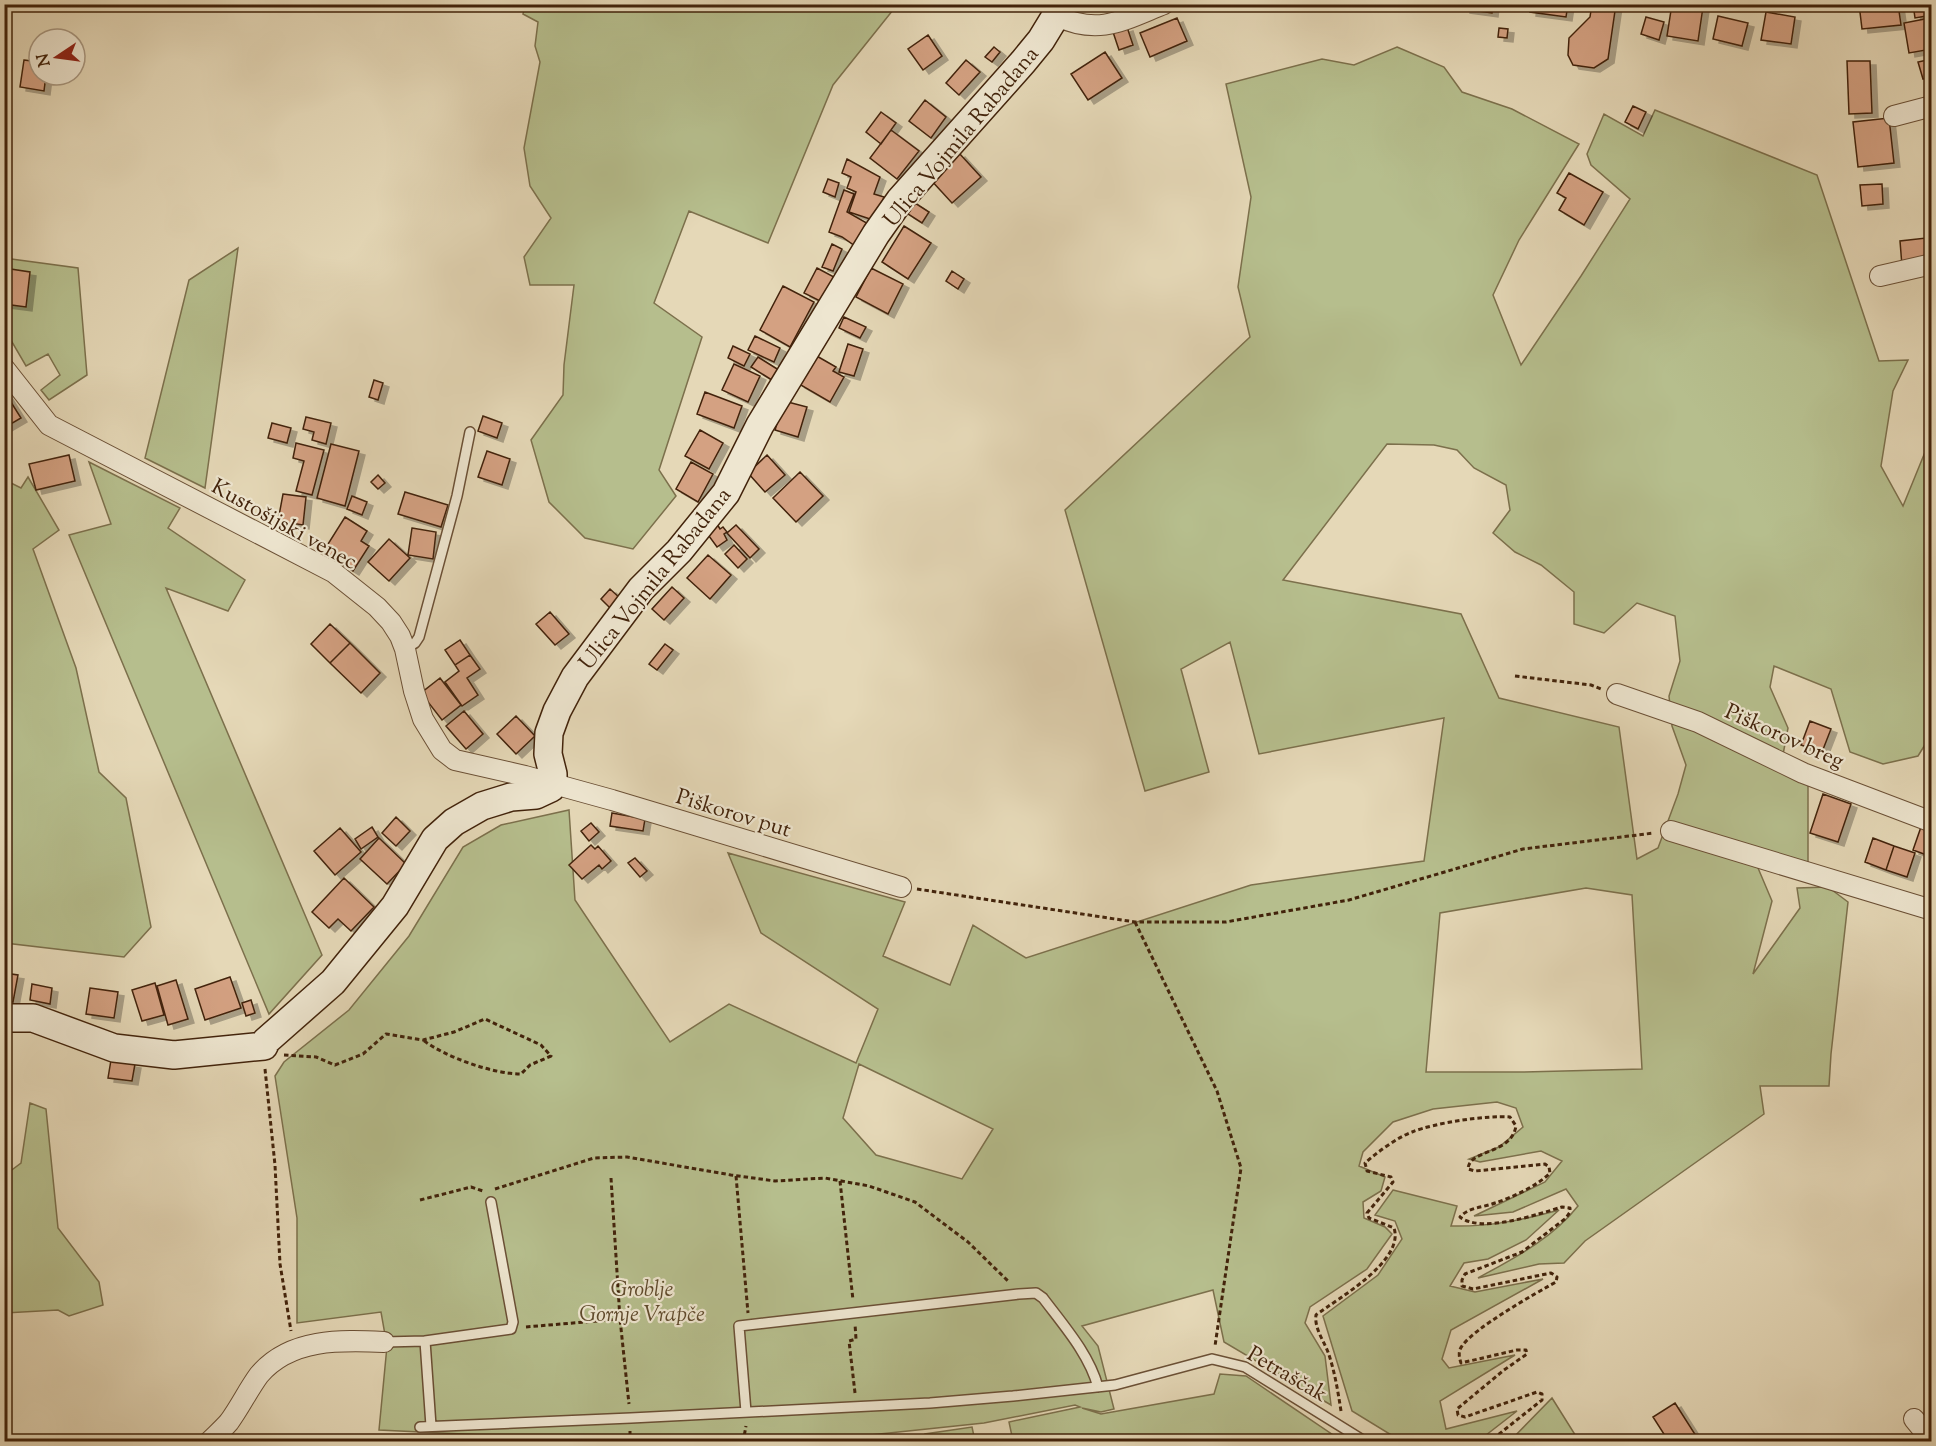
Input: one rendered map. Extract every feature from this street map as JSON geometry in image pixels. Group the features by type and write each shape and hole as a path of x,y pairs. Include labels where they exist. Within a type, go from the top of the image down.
{"street":[{"path":"1060,10 1071,22 1096,26 1107,25 1164,4"},
{"name":"Ulica Vojmila Rabadana","path":"553,784 548,754 549,733 557,711 575,677 641,589 678,551 726,493 760,425 876,234 900,200 1023,62 1060,10"},
{"path":"1894,116 1932,106"},
{"path":"1880,276 1932,264"},
{"name":"Kustošijski venec","path":"4,368 49,425 333,572 377,608 391,622 400,636 423,719 442,750 455,760 553,784"},
{"name":"Piškorov breg","path":"1617,694 1698,722 1803,772 1932,822"},
{"path":"4,1018 33,1018 114,1048 166,1054 264,1050 266,1041 333,982 395,906 435,839 454,822 482,806 511,797 544,792 553,784"},
{"name":"Piškorov put","path":"553,784 901,887"},
{"path":"1671,831 1932,910"},
{"path":"209,1442 229,1421 260,1374 294,1350 325,1342 346,1340 384,1342"},
{"path":"1914,1419 1932,1441"}],"lane":[{"path":"405,649 415,643 419,637 457,496 470,432"},
{"path":"384,1342 425,1341 511,1329 513,1322 491,1202"},
{"path":"746,1412 739,1326 1025,1293 1036,1293 1043,1298 1086,1358 1098,1387"},
{"path":"425,1341 431,1426"},
{"name":"Petraščak","path":"420,1427 856,1407 1013,1396 1115,1385 1212,1359 1245,1367 1366,1442"}],"path":[{"path":"1515,676 1591,685 1617,694"},
{"path":"901,887 1135,922 1226,922 1349,900 1523,849 1671,831"},
{"path":"1135,922 1217,1091 1241,1168 1212,1359"},
{"path":"294,1350 280,1264 275,1166 264,1050 316,1057 335,1065 363,1054 386,1034 423,1040 454,1032 485,1019 541,1045 551,1056 530,1065 521,1074 508,1074 434,1049 423,1040"},
{"path":"1343,1427 1338,1389 1329,1354 1315,1322 1316,1315 1376,1271 1390,1251 1395,1233 1394,1228 1370,1218 1367,1213 1392,1182 1391,1178 1367,1171 1365,1163 1410,1132 1499,1116 1510,1118 1516,1130 1505,1145 1473,1158 1468,1164 1468,1169 1474,1171 1545,1164 1549,1167 1550,1173 1533,1185 1496,1203 1466,1211 1460,1217 1467,1222 1486,1224 1518,1219 1562,1207 1570,1208 1570,1212 1566,1218 1522,1252 1466,1275 1461,1281 1462,1286 1473,1289 1551,1273 1557,1277 1556,1282 1477,1332 1461,1346 1459,1356 1461,1364 1517,1350 1526,1350 1527,1354 1457,1408 1458,1415 1465,1417 1538,1392 1542,1394 1542,1400 1489,1442"},
{"path":"420,1200 471,1187 488,1193 499,1187 594,1158 627,1157 776,1181 825,1178 840,1180 869,1186 915,1202 968,1242 993,1268 1025,1293"},
{"path":"736,1176 749,1324"},
{"path":"611,1178 620,1319 631,1418"},
{"path":"840,1180 856,1339 849,1341 856,1407"},
{"path":"512,1325 518,1327 620,1319"}],"green space":[{"path":"525,5 897,5 833,85 768,243 689,211 654,303 702,337 659,470 676,496 633,549 585,538 549,502 531,440 563,395 564,365 574,285 530,285 524,257 551,218 530,186 524,148 540,62 535,46 538,22 523,14"},
{"name":"Groblje Gornje Vrapče","path":"1397,47 1444,67 1462,92 1512,109 1579,144 1519,240 1493,295 1521,365 1630,199 1591,165 1587,154 1604,114 1643,136 1655,110 1817,175 1879,361 1908,360 1893,391 1881,466 1903,506 1932,435 1931,735 1918,756 1883,764 1850,752 1831,689 1774,666 1770,687 1788,728 1782,760 1808,767 1808,863 1758,868 1772,901 1753,974 1800,908 1797,888 1828,887 1848,902 1829,1086 1760,1086 1764,1114 1585,1241 1564,1263 1539,1264 1478,1278 1544,1238 1568,1218 1578,1206 1566,1189 1513,1212 1474,1216 1545,1182 1562,1161 1541,1151 1480,1162 1469,1159 1499,1147 1523,1127 1516,1108 1497,1102 1433,1109 1393,1122 1363,1152 1359,1166 1385,1177 1381,1191 1363,1202 1364,1218 1385,1227 1392,1234 1367,1269 1310,1307 1305,1323 1325,1356 1331,1405 1224,1342 1213,1290 1082,1326 1098,1346 1114,1409 1101,1412 1082,1408 1101,1414 1214,1394 1220,1374 1246,1376 1342,1441 1013,1441 1009,1422 1080,1407 1075,1405 984,1423 851,1437 776,1439 776,1442 549,1442 547,1438 379,1430 387,1346 381,1312 297,1323 297,1218 275,1076 284,1062 349,1010 409,936 463,847 501,825 569,810 575,900 670,1042 729,1004 856,1063 878,1009 761,933 728,853 905,902 883,956 950,985 973,925 1026,958 1251,885 1424,861 1444,718 1259,754 1230,642 1181,669 1209,772 1145,791 1065,510 1250,337 1238,287 1251,197 1226,84 1322,59 1354,65","holes":["1387,444 1434,445 1457,450 1474,468 1506,485 1510,510 1493,533 1515,552 1541,565 1574,592 1574,624 1604,633 1637,603 1675,616 1680,661 1669,696 1672,726 1686,765 1658,848 1637,859 1619,727 1499,698 1461,614 1283,580","1586,888 1632,895 1642,1069 1426,1072 1440,913","859,1064 993,1129 962,1179 876,1155 843,1118"]},
{"path":"238,248 205,488 145,458 189,280"},
{"path":"4,258 78,268 87,375 49,400 41,390 60,375 48,354 26,366 5,330"},
{"path":"89,462 180,508 168,528 245,580 228,611 166,588 322,955 269,1014 69,535 111,524"},
{"path":"28,477 59,530 33,549 76,668 99,772 126,798 151,927 124,957 5,943 5,480 21,488"},
{"path":"30,1103 46,1109 58,1228 99,1282 103,1305 69,1316 58,1310 5,1313 5,1175 21,1163"},
{"path":"1393,1190 1457,1206 1451,1226 1506,1222 1559,1210 1526,1240 1488,1259 1464,1263 1450,1286 1475,1292 1543,1279 1451,1330 1442,1359 1449,1368 1515,1355 1440,1401 1446,1429 1517,1411 1477,1442 1401,1441 1352,1411 1323,1316 1378,1275 1402,1239 1395,1221 1375,1215"},
{"path":"1552,1398 1579,1441 1510,1441"},
{"path":"972,1427 975,1441 926,1441 925,1434"}],"building":[{"path":"1464,4 1493,4 1492,13 1464,9"},
{"path":"1531,4 1568,4 1566,17 1530,12"},
{"path":"1592,4 1616,4 1608,59 1594,68 1573,65 1568,55 1569,38 1590,17"},
{"path":"1672,4 1703,7 1698,41 1667,36"},
{"path":"1859,4 1898,4 1901,25 1862,29"},
{"path":"1913,4 1932,4 1932,15 1915,18"},
{"path":"1766,12 1795,17 1791,44 1761,40"},
{"path":"1718,16 1748,23 1742,46 1713,39"},
{"path":"1646,17 1664,22 1659,40 1641,34"},
{"path":"1177,18 1187,41 1150,57 1140,33"},
{"path":"1930,18 1932,49 1909,53 1904,23"},
{"path":"1127,27 1133,45 1119,50 1113,32"},
{"path":"1499,28 1508,29 1507,38 1498,37"},
{"path":"928,35 942,56 923,70 908,49"},
{"path":"994,47 1000,52 992,62 985,57"},
{"path":"1105,52 1122,78 1088,100 1071,74"},
{"path":"1932,59 1932,77 1923,79 1918,62"},
{"path":"24,60 27,60 27,87 44,87 44,91 20,87"},
{"path":"966,60 980,72 959,95 946,83"},
{"path":"1847,61 1870,61 1872,113 1849,114"},
{"path":"925,100 946,117 931,138 909,121"},
{"path":"1633,106 1646,112 1638,129 1625,122"},
{"path":"881,112 896,123 881,144 866,132"},
{"path":"1889,118 1894,163 1858,167 1853,122"},
{"path":"891,130 919,151 897,179 870,158"},
{"path":"959,153 981,177 952,203 930,179"},
{"path":"847,159 880,177 874,194 884,197 876,221 849,212 856,192 847,188 851,177 842,173"},
{"path":"1569,173 1603,192 1584,225 1559,210 1566,198 1557,193"},
{"path":"828,179 839,183 835,197 823,192"},
{"path":"1882,184 1883,204 1862,206 1860,185"},
{"path":"844,190 854,194 847,212 872,226 858,248 842,237 829,232"},
{"path":"915,203 929,212 922,223 908,214"},
{"path":"904,226 931,243 908,279 882,262"},
{"path":"1926,238 1928,263 1902,266 1900,241"},
{"path":"832,244 842,249 833,271 822,267"},
{"path":"4,268 30,272 26,307 4,304"},
{"path":"817,268 834,277 822,302 804,293"},
{"path":"871,268 903,284 888,314 856,297"},
{"path":"952,271 964,279 958,289 946,281"},
{"path":"783,286 814,302 790,347 760,330"},
{"path":"844,317 866,327 860,338 839,328"},
{"path":"755,336 780,348 774,362 748,350"},
{"path":"848,344 863,349 854,376 839,372"},
{"path":"733,346 750,354 744,366 728,358"},
{"path":"815,355 836,367 833,371 844,377 830,402 799,384"},
{"path":"758,357 782,372 775,382 751,367"},
{"path":"734,364 760,376 748,402 722,390"},
{"path":"374,380 383,383 378,400 369,397"},
{"path":"4,391 21,418 4,428"},
{"path":"705,392 742,406 734,428 697,414"},
{"path":"784,401 807,407 798,437 775,430"},
{"path":"483,416 502,423 497,438 478,431"},
{"path":"306,417 331,423 326,444 312,440 314,432 303,429"},
{"path":"272,423 291,428 287,443 268,438"},
{"path":"700,430 723,443 709,469 685,456"},
{"path":"296,443 324,450 312,495 296,491 304,461 293,458"},
{"path":"331,444 359,451 345,506 317,498"},
{"path":"487,451 510,459 502,485 478,477"},
{"path":"69,455 75,481 36,490 29,464"},
{"path":"767,455 785,475 765,492 748,473"},
{"path":"691,462 713,474 698,502 676,489"},
{"path":"800,472 823,496 796,522 773,498"},
{"path":"378,475 385,483 378,489 371,482"},
{"path":"405,492 448,505 441,527 398,514"},
{"path":"283,494 306,497 303,525 278,521"},
{"path":"352,496 367,502 362,515 347,509"},
{"path":"345,517 367,531 361,541 369,546 353,571 323,552"},
{"path":"717,524 720,529 723,527 727,532 724,534 727,540 717,547 706,532"},
{"path":"736,525 759,549 750,558 727,533"},
{"path":"412,528 436,532 433,559 408,555"},
{"path":"389,539 410,558 389,581 368,562"},
{"path":"734,545 747,559 738,568 725,554"},
{"path":"708,555 731,575 710,599 687,578"},
{"path":"672,587 684,598 664,620 652,609"},
{"path":"610,589 621,599 612,610 601,599"},
{"path":"550,612 569,634 555,645 536,624"},
{"path":"330,624 350,643 330,663 311,644"},
{"path":"460,640 470,655 455,665 445,650"},
{"path":"350,643 380,673 361,693 330,663"},
{"path":"665,644 673,650 657,670 649,664"},
{"path":"470,655 480,669 467,678 478,695 462,706 445,682 459,671 455,665"},
{"path":"440,678 461,705 442,720 421,693"},
{"path":"464,711 483,734 466,749 446,726"},
{"path":"516,716 535,736 516,754 497,734"},
{"path":"1810,721 1831,729 1822,752 1801,745"},
{"path":"1823,794 1851,804 1838,842 1810,833"},
{"path":"612,813 645,819 643,831 610,826"},
{"path":"396,817 410,831 396,846 382,833"},
{"path":"591,823 599,832 589,841 581,831"},
{"path":"372,827 378,837 361,849 355,839"},
{"path":"1921,827 1932,830 1932,857 1913,850"},
{"path":"340,828 361,852 335,875 314,851"},
{"path":"379,838 406,864 387,884 360,859"},
{"path":"1873,838 1894,846 1886,870 1865,862"},
{"path":"591,845 595,849 598,846 611,861 602,869 599,865 582,879 569,865"},
{"path":"1894,846 1915,853 1907,877 1886,870"},
{"path":"635,858 647,871 640,877 628,863"},
{"path":"344,878 374,907 351,931 338,919 329,928 312,912"},
{"path":"4,973 18,975 13,1002 4,1000"},
{"path":"230,977 241,1008 205,1020 195,989"},
{"path":"176,980 188,1019 168,1025 157,986"},
{"path":"155,983 164,1015 142,1021 132,990"},
{"path":"32,984 52,988 50,1004 30,1000"},
{"path":"90,988 118,992 114,1018 86,1014"},
{"path":"251,1000 255,1013 246,1016 242,1003"},
{"path":"111,1060 135,1064 132,1081 108,1078"},
{"path":"1675,1403 1698,1439 1694,1442 1669,1442 1653,1417"}]}
